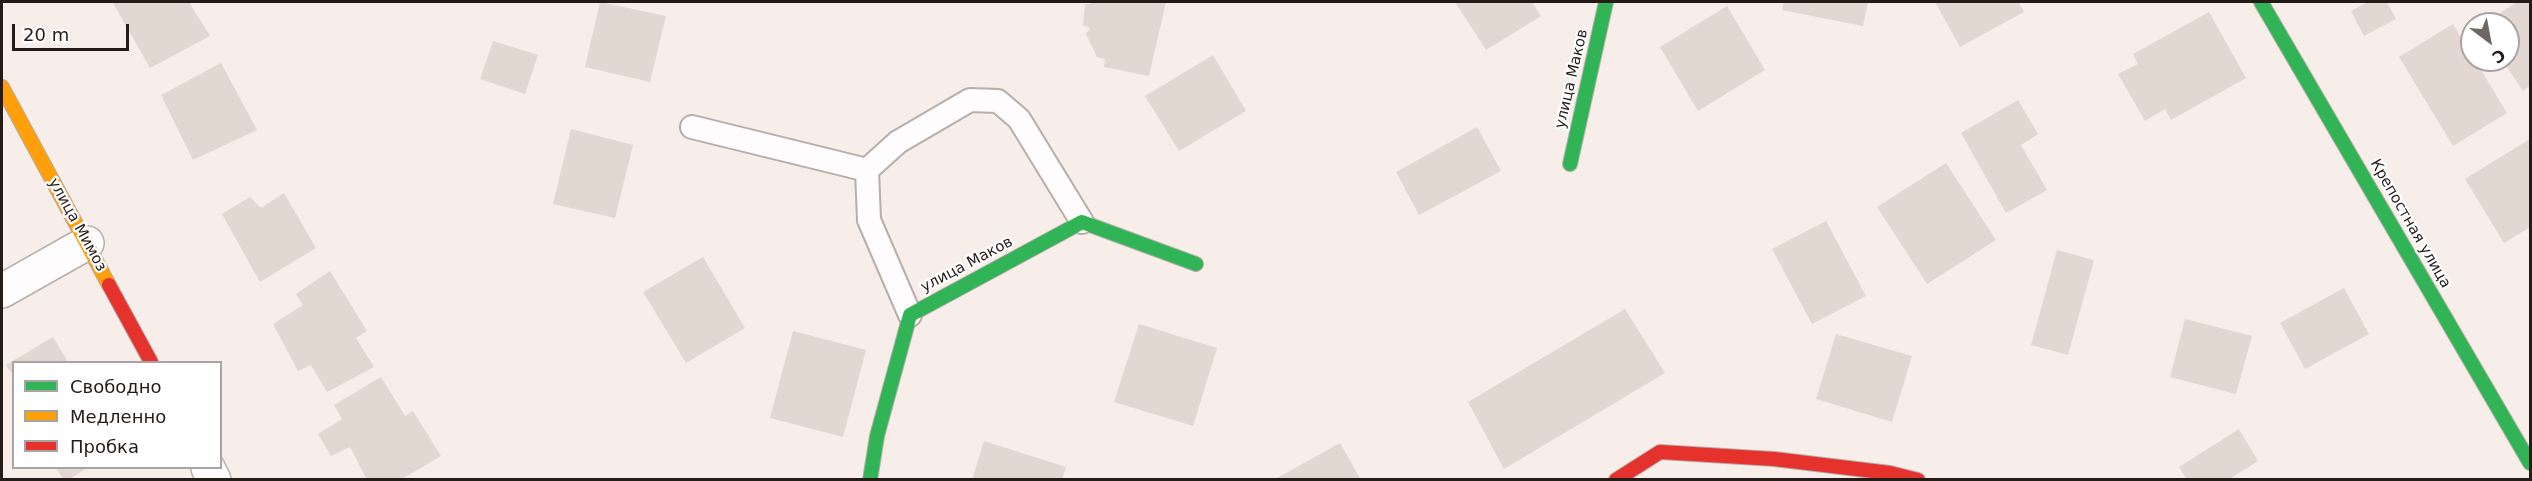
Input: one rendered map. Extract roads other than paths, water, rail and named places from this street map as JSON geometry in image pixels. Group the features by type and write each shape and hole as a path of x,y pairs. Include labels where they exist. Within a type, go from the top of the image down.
{"street":[{"name":"улица Маков","path":"1570,165 1606,2"},
{"name":"Крепостная улица","path":"2261,2 2530,463"},
{"name":"улица Мимоз","path":"2,87 151,361"},
{"name":"улица Маков","path":"910,315 1082,222"},
{"path":"1082,222 1196,264"},
{"path":"2,291 87,243"},
{"path":"870,480 877,436 910,315"},
{"path":"1616,480 1660,452 1774,459 1890,473 1918,480"}],"lane":[{"path":"867,170 898,142 970,100 998,101 1019,119 1082,222"},
{"path":"692,128 867,170"},
{"path":"867,170 870,220 910,315"}]}
